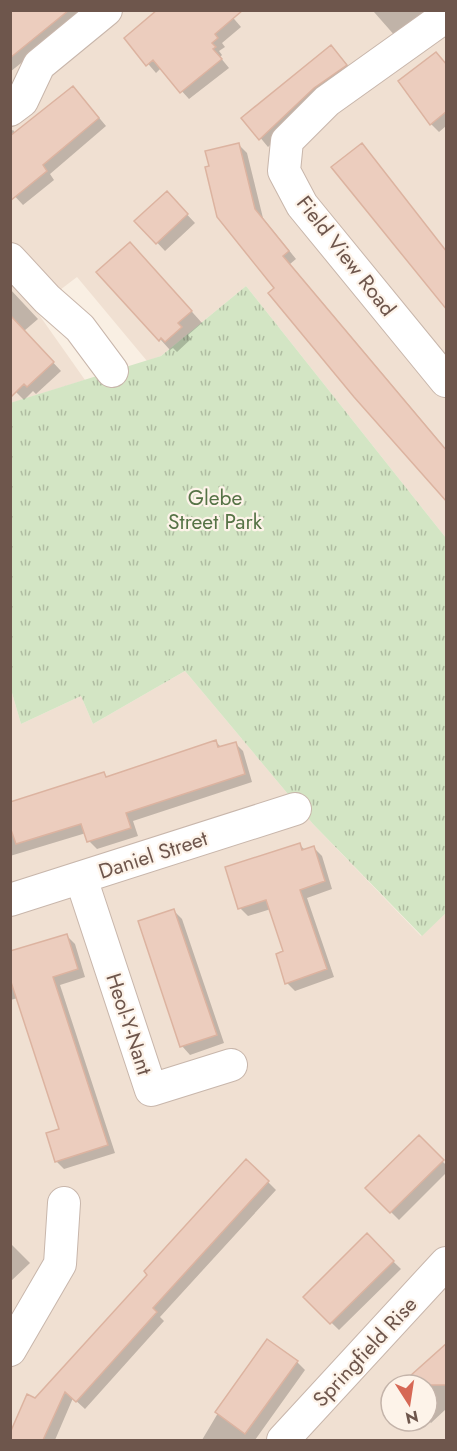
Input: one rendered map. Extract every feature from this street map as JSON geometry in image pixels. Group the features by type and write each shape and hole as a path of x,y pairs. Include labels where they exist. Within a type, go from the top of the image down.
{"street":[{"path":"10,110 22,101 39,65 106,10"},
{"name":"Field View Road","path":"447,16 327,101 287,141 284,171 302,205 447,381"},
{"path":"10,259 47,299 80,328 112,371"},
{"name":"Daniel Street","path":"10,900 295,809"},
{"name":"Heol-Y-Nant","path":"81,878 151,1090 231,1065"},
{"path":"10,1350 60,1264 64,1203"},
{"name":"Springfield Rise","path":"282,1440 447,1263"}],"shaded area":[{"path":"10,11 446,11 446,538 246,286 161,356 147,361 77,277 35,309 85,380 11,403"},
{"path":"185,671 313,824 421,936 446,913 446,1440 11,1440 10,686 21,724 81,696 93,724"}],"green space":[{"name":"Glebe Street Park","path":"246,286 446,538 446,913 422,936 313,824 185,671 93,724 81,696 21,724 10,686 10,403 161,356"}],"building":[{"path":"10,10 69,10 10,58"},
{"path":"157,10 243,10 215,34 218,38 212,43 216,47 213,49 222,59 180,93 153,60 146,66 124,38"},
{"path":"331,45 347,65 314,88 259,140 241,118"},
{"path":"436,52 447,65 447,111 430,125 398,81"},
{"path":"73,86 99,118 43,165 47,171 10,201 10,136"},
{"path":"239,143 255,209 289,251 283,256 447,451 447,502 354,397 268,293 274,288 217,217 205,167 209,166 205,151"},
{"path":"362,143 447,252 447,310 331,167"},
{"path":"167,191 188,214 156,244 134,221"},
{"path":"130,242 192,311 178,323 182,327 165,342 161,338 159,341 96,272"},
{"path":"10,315 54,362 27,387 24,384 10,398"},
{"path":"216,740 218,747 236,742 245,774 126,813 131,828 87,842 81,824 16,844 10,827 10,802 104,772 106,777"},
{"path":"300,843 302,850 314,846 325,881 300,890 327,969 285,984 276,954 283,951 266,900 238,909 225,867"},
{"path":"174,909 217,1035 180,1047 138,921"},
{"path":"67,934 78,969 53,977 108,1145 55,1162 46,1133 59,1129 10,979 10,951"},
{"path":"419,1135 444,1160 390,1213 365,1188"},
{"path":"246,1159 269,1181 153,1308 157,1312 76,1402 65,1392 43,1440 10,1440 10,1433 27,1394 35,1398 147,1275 144,1271"},
{"path":"367,1233 394,1261 330,1324 303,1297"},
{"path":"267,1339 298,1361 245,1434 215,1412"},
{"path":"447,1343 447,1385 439,1385 439,1373 413,1373"}]}
